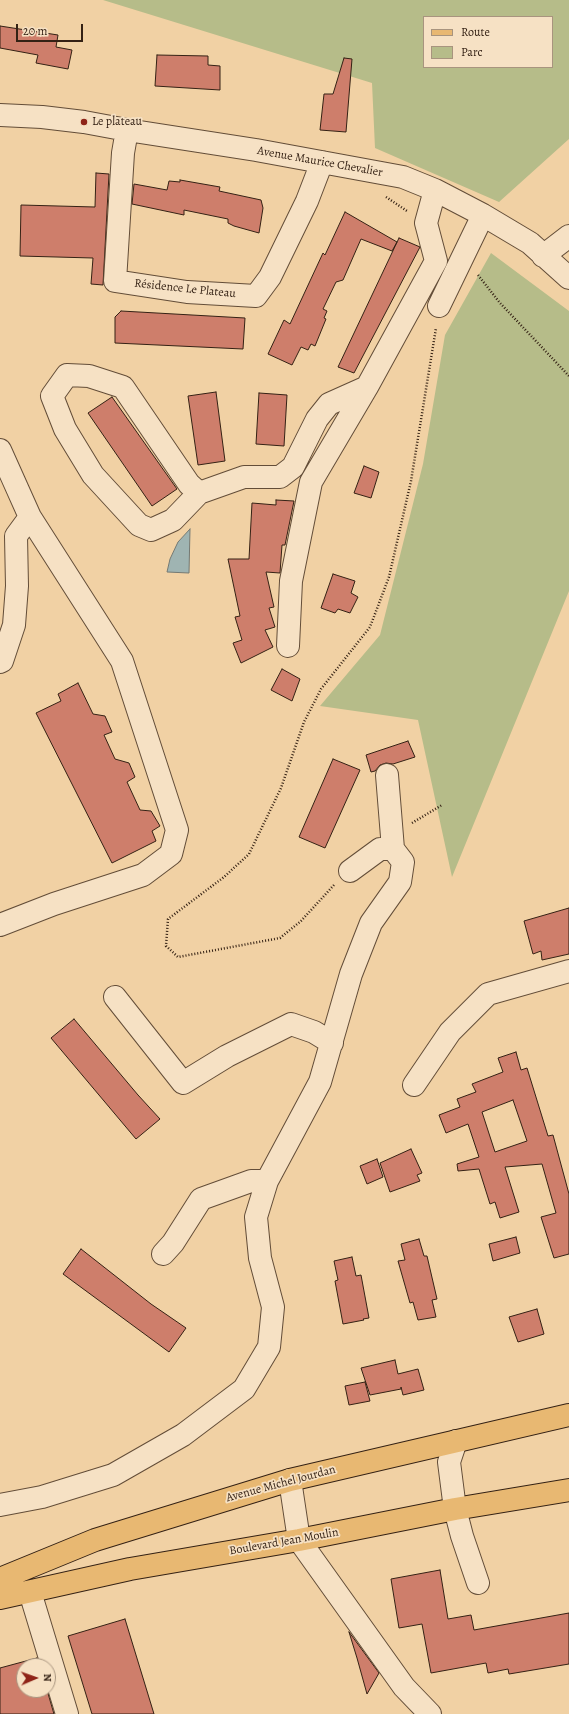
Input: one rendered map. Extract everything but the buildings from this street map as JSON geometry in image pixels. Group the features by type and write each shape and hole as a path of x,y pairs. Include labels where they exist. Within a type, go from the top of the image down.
{"main road":[{"name":"Avenue Michel Jourdan","path":"0,1579 95,1540 290,1480 569,1415"},
{"name":"Boulevard Jean Moulin","path":"0,1598 130,1569 299,1540 456,1509 569,1490"}],"street":[{"name":"Avenue Maurice Chevalier","path":"0,103 42,117"},
{"name":"Avenue Maurice Chevalier","path":"0,114 84,122 256,150 403,177 435,190 484,215 530,243 569,278"},
{"name":"Résidence Le Plateau","path":"128,130 123,153 115,281 188,292 256,296 270,277 300,215 322,162"},
{"path":"288,646 291,581 311,482 368,387 436,261 426,223 435,190"},
{"path":"439,306 484,215"},
{"path":"543,256 569,236"},
{"path":"199,493 189,484 123,388 89,376 67,375 52,396 65,429 93,474 139,525 151,530 173,520 199,493 244,477 280,477 293,467 317,419 328,404 368,387"},
{"path":"0,450 30,517 122,661 177,830 171,854 143,875 54,904 0,925"},
{"path":"0,662 2,661 14,625 17,586 8,536 30,517"},
{"path":"0,1505 42,1497 113,1475 183,1434 244,1389 269,1347 273,1308 260,1258 256,1217 267,1181 320,1082 351,974 371,923 400,882 403,862 393,842 387,775"},
{"path":"350,872 380,849 393,842"},
{"path":"414,1084 450,1032 488,994 569,971"},
{"path":"115,997 183,1084 227,1056 291,1024 314,1032 332,1043"},
{"path":"163,1254 173,1243 201,1199 251,1181 267,1181"},
{"path":"456,1441 449,1462 456,1509 462,1536 478,1583"},
{"path":"290,1480 299,1540 404,1687 430,1714"},
{"path":"30,1592 67,1714"}],"path":[{"path":"477,274 500,303 569,376"},
{"path":"350,872 335,884 302,921 280,938 178,956 166,946 168,919 224,878 248,854 281,788 304,722 322,689 370,627 389,577 411,482 439,306"},
{"path":"393,842 442,804"}],"green space":[{"path":"103,0 569,0 569,139 499,202 375,148 372,83"},
{"path":"491,253 569,311 569,591 452,877 418,720 320,706 380,635 423,464 445,335"}],"shaded area":[{"path":"190,529 189,573 167,572 170,559 178,542"}],"place":[{"name":"Le plateau","path":"84,122"}]}
